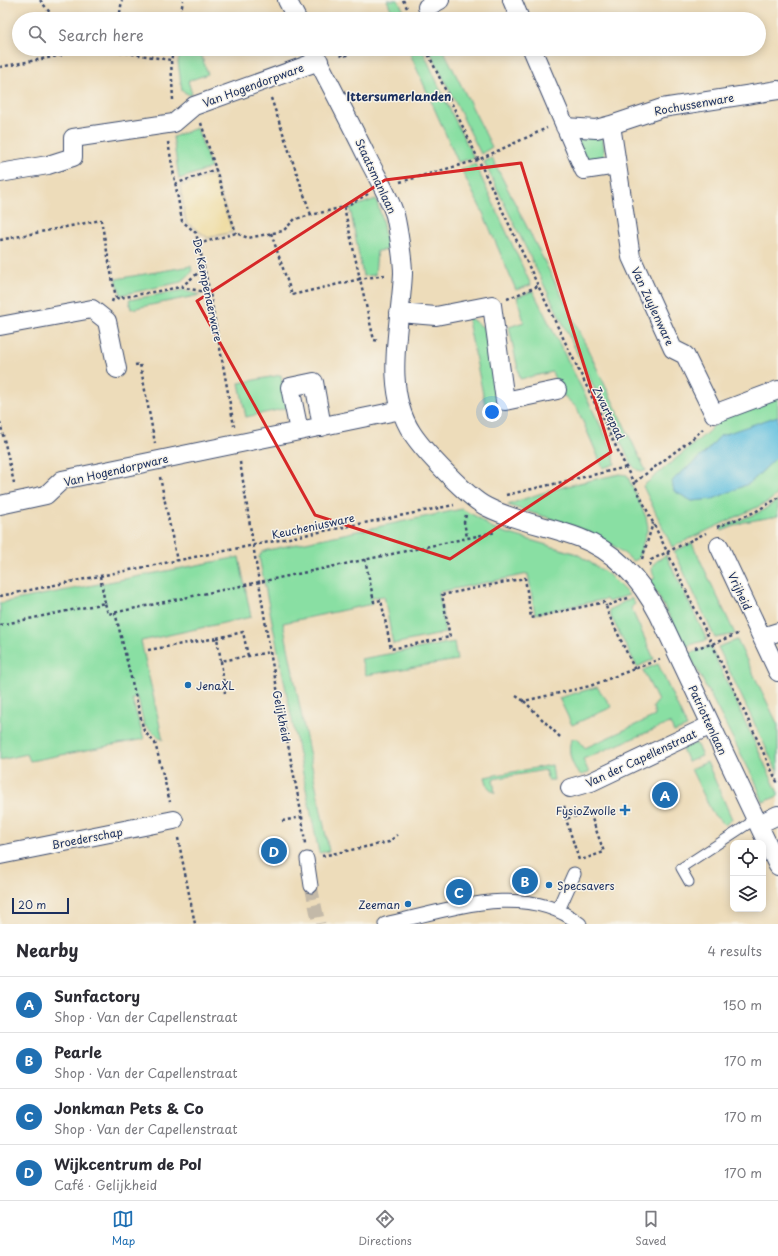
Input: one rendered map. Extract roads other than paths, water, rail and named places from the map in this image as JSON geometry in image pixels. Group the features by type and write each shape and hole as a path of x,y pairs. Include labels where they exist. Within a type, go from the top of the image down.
{"street":[{"path":"287,0 293,12"},
{"path":"512,0 517,12"},
{"name":"Van Hogendorpware","path":"0,172 48,165 73,158 73,138 174,123 194,106 265,80 313,56"},
{"name":"Staatsmanlaan","path":"316,56 395,215 403,271 396,345 397,398 401,410 411,432 422,447 477,502 498,512"},
{"path":"535,56 584,170 617,165"},
{"name":"Rochussenware","path":"610,125 662,108 778,90"},
{"path":"565,127 596,129 610,125"},
{"name":"Van Zuylenware","path":"610,125 631,257 673,349 685,355 714,414 778,390"},
{"path":"398,313 436,316 492,305 506,401 557,390"},
{"path":"0,326 92,308 107,321 117,369"},
{"path":"322,427 314,382 290,386 299,431 322,427 401,410"},
{"name":"Van Hogendorpware","path":"0,505 46,495 62,480 299,431"},
{"name":"Patriottenlaan","path":"498,512 580,538 610,554 635,576 645,591 677,652 710,725 758,821 778,866"},
{"name":"Vrijheid","path":"719,546 765,632 778,672"},
{"name":"Van der Capellenstraat","path":"566,794 710,725"},
{"path":"758,821 778,815"},
{"name":"Broederschap","path":"0,855 174,820"},
{"path":"307,859 311,886"},
{"path":"558,910 574,874"},
{"path":"385,924 494,902 517,900 538,903 558,910 580,924"}],"lane":[{"path":"689,882 682,868 758,821"}],"water":[{"path":"778,416 778,456 750,483 713,499 692,501 674,491 672,482 675,478 706,452 720,436"}],"tunnel":[{"path":"311,886 319,924"}],"place":[{"name":"JenaXL","path":"188,685"},
{"name":"Sunfactory","path":"665,795"},
{"name":"FysioZwolle","path":"625,810"},
{"name":"Wijkcentrum de Pol","path":"274,851"},
{"name":"Pearle","path":"525,881"},
{"name":"Specsavers","path":"549,885"},
{"name":"Jonkman Pets & Co","path":"459,892"},
{"name":"Zeeman","path":"408,904"}],"district":[{"name":"Ittersumerlanden","path":"399,96"}]}
